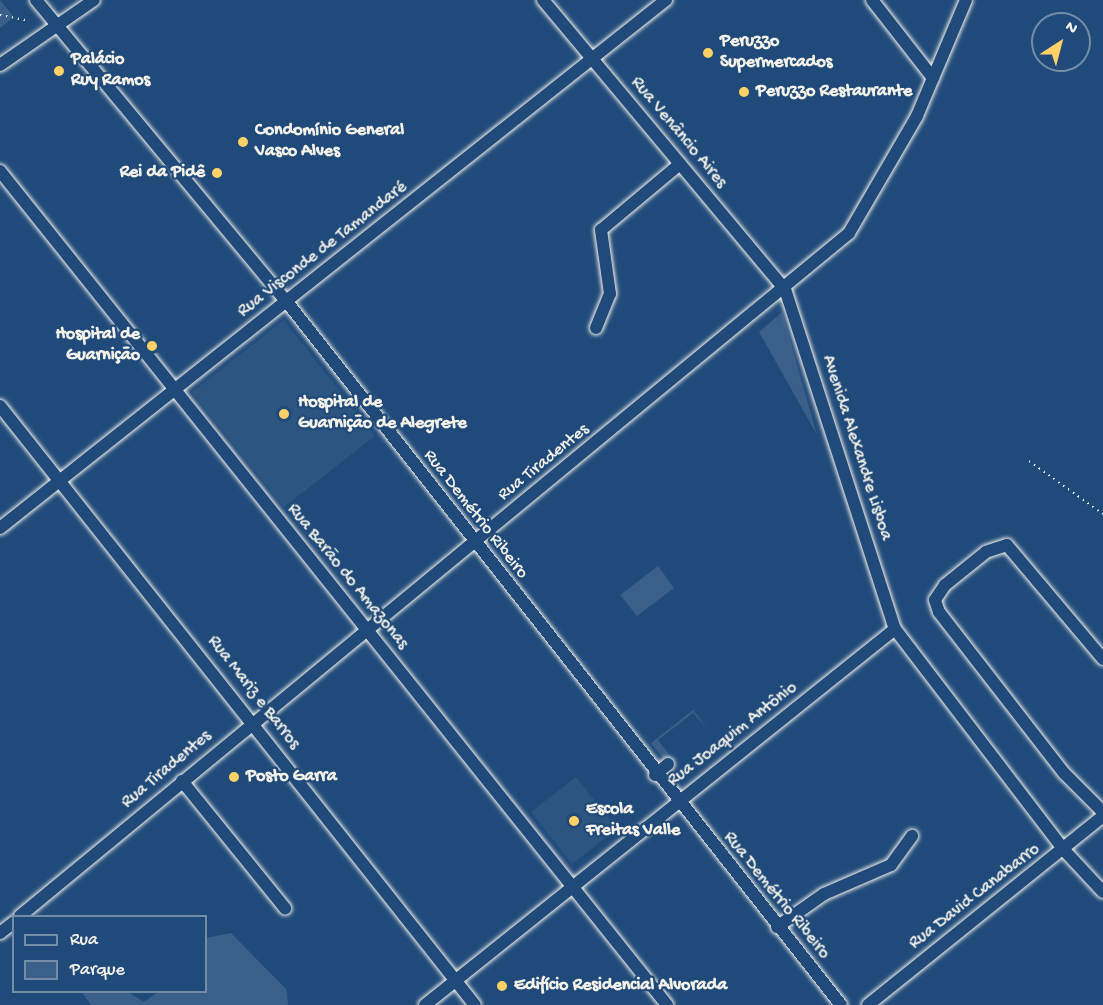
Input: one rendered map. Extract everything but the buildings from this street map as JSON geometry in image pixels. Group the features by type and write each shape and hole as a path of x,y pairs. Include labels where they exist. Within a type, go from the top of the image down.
{"street":[{"name":"Rua Demétrio Ribeiro","path":"36,0 286,302 677,803 841,1005"},
{"path":"0,65 54,23 94,0"},
{"name":"Rua Venâncio Aires","path":"543,0 785,289"},
{"name":"Rua Visconde de Tamandaré","path":"0,528 666,0"},
{"path":"872,0 933,78"},
{"path":"785,289 849,233 933,78 966,0"},
{"path":"596,328 610,294 601,230 680,164"},
{"name":"Rua Barão do Amazonas","path":"0,171 667,1005"},
{"name":"Rua Tiradentes","path":"21,915 366,629 785,289"},
{"name":"Avenida Alexandre Lisboa","path":"785,289 895,629 1064,850 1103,892"},
{"name":"Rua Mariz e Barros","path":"0,406 253,722 475,1005"},
{"path":"1103,659 1015,551 1007,545 986,552 945,585 936,600 939,612 1064,772 1103,814"},
{"name":"Rua Joaquim Antônio","path":"425,1005 895,629"},
{"path":"655,775 668,764"},
{"path":"182,781 285,908"},
{"name":"Rua David Canabarro","path":"868,1005 1064,850 1103,814"},
{"path":"777,927 824,894 891,865 912,836"},
{"path":"0,933 12,924"}],"path":[{"path":"0,15 26,20"},
{"path":"1029,461 1103,514"}],"shaded area":[{"name":"Hospital de Guarnição de Alegrete","path":"284,320 375,436 284,507 192,392"},
{"name":"Escola Freitas Valle","path":"576,777 617,829 572,864 531,812"}],"green space":[{"path":"0,0 14,17 0,28"},
{"path":"782,312 817,435 759,332"},
{"path":"658,566 674,588 637,616 620,595"},
{"path":"693,710 708,729 693,713 658,740 671,757 666,762 651,743"},
{"path":"231,933 287,990 288,1005 91,1005 83,993 130,993 144,1002 157,993 207,993 207,938"}],"place":[{"name":"Peruzzo Supermercados","path":"708,53"},
{"name":"Palácio Ruy Ramos","path":"59,71"},
{"name":"Peruzzo Restaurante","path":"744,92"},
{"name":"Condomínio General Vasco Alves","path":"243,142"},
{"name":"Rei da Pidê","path":"217,173"},
{"name":"Hospital de Guarnição","path":"152,346"},
{"name":"Hospital de Guarnição de Alegrete","path":"284,414"},
{"name":"Posto Garra","path":"234,777"},
{"name":"Escola Freitas Valle","path":"574,821"},
{"name":"Edifício Residencial Alvorada","path":"502,986"}]}
